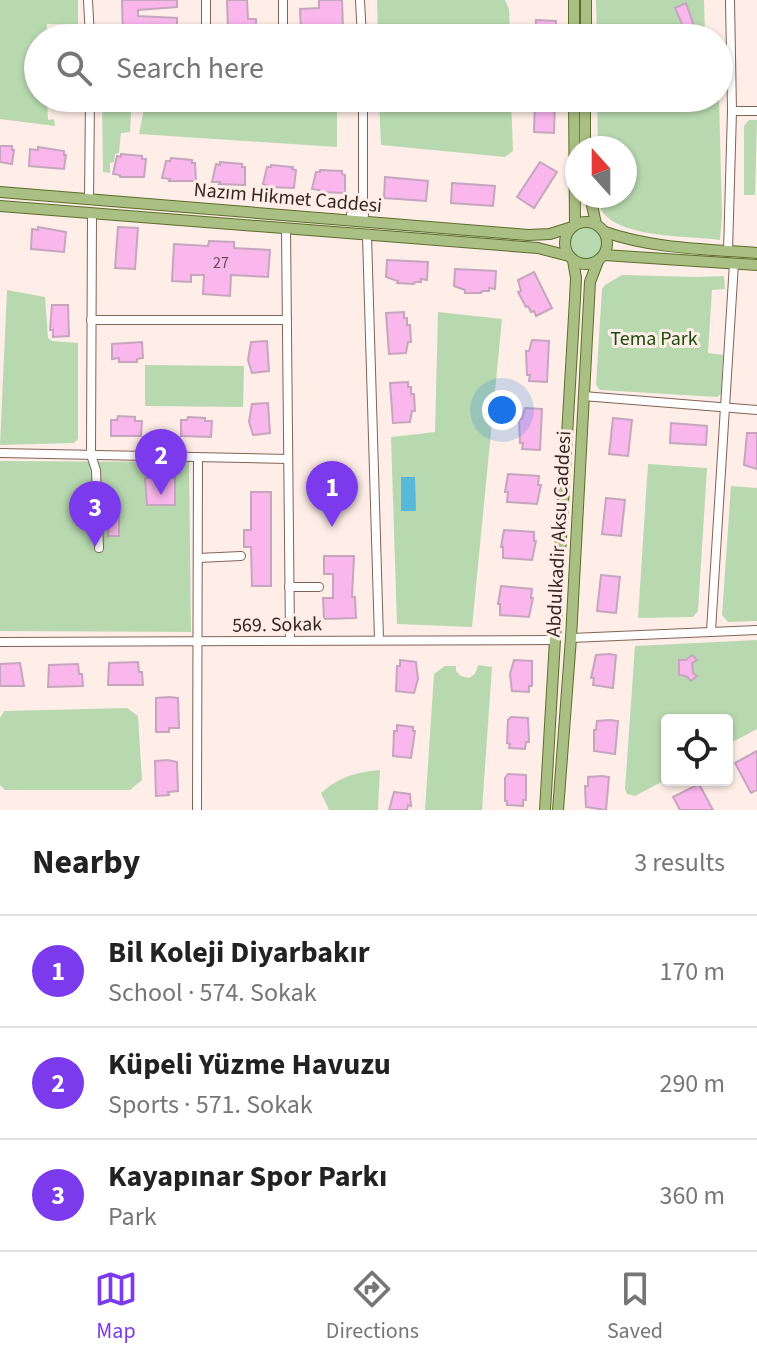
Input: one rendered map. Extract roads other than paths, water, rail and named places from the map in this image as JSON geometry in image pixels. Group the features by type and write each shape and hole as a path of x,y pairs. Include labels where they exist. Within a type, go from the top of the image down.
{"main road":[{"path":"574,0 574,24"},
{"path":"586,0 586,24"},
{"path":"574,112 573,226 565,244 571,258 585,265 601,258 757,265"},
{"path":"585,112 585,136"},
{"name":"Nazım Hikmet Caddesi","path":"0,192 363,218 528,235 550,234 573,226"},
{"name":"Nazım Hikmet Caddesi","path":"0,206 538,248 571,258"},
{"path":"594,208 600,228 608,239 601,258"},
{"path":"573,226 581,222 629,241 757,253"},
{"name":"Abdulkadir Aksu Caddesi","path":"545,810 576,278 571,258"},
{"name":"Abdulkadir Aksu Caddesi","path":"558,810 571,638 590,282 601,258"}],"street":[{"path":"88,0 89,24"},
{"path":"206,0 206,24"},
{"path":"283,0 283,24"},
{"path":"360,0 361,24"},
{"path":"730,0 730,24"},
{"path":"733,111 757,111"},
{"path":"89,199 90,112"},
{"path":"351,214 363,218 363,112"},
{"path":"728,251 732,112"},
{"path":"92,213 91,455 96,470 99,548"},
{"path":"286,229 290,640"},
{"path":"367,236 379,639"},
{"path":"711,631 734,263"},
{"path":"91,320 287,320"},
{"path":"583,396 757,410"},
{"path":"0,453 288,459"},
{"path":"197,810 198,458"},
{"path":"198,558 241,556"},
{"path":"289,587 319,587"},
{"path":"571,638 757,630"},
{"name":"569. Sokak","path":"0,642 555,640"}],"water":[{"path":"401,477 415,477 416,511 401,511"}],"place":[{"name":"Küpeli Yüzme Havuzu","path":"161,495"},
{"name":"Bil Koleji Diyarbakır","path":"332,527"},
{"name":"Kayapınar Spor Parkı","path":"95,547"}],"park label":[{"name":"Tema Park","path":"654,338"}]}
